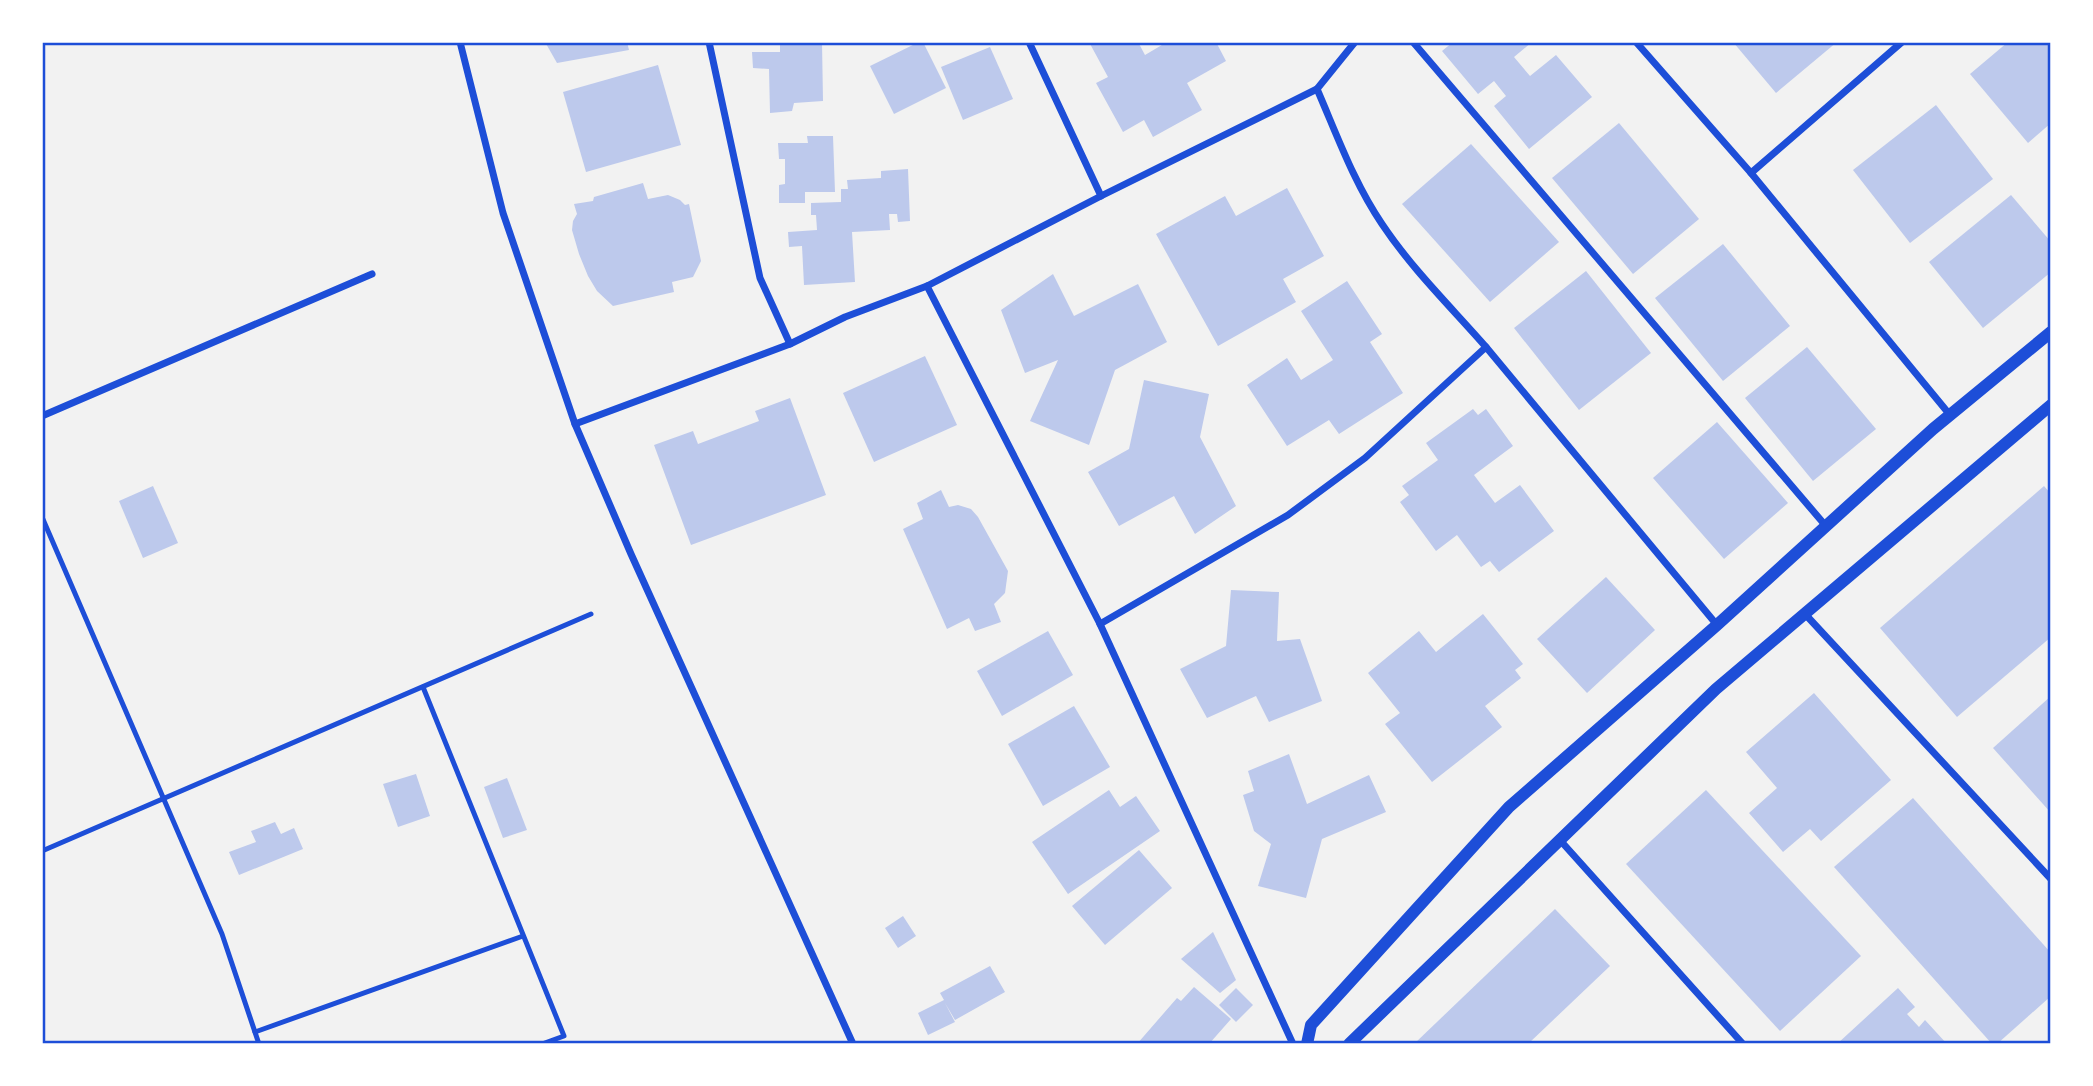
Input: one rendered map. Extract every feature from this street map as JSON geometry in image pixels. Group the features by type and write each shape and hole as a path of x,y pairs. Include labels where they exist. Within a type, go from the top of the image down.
{"street":[{"path":"460,42 503,213 575,424 853,1044"},
{"path":"709,42 760,278 790,344"},
{"path":"1030,42 1101,196"},
{"path":"575,424 790,344 845,317 927,286 1317,89 1355,42"},
{"path":"1413,42 1825,525"},
{"path":"1636,42 1751,173 1950,415"},
{"path":"1751,173 1902,42"},
{"path":"1317,89 1360,186 1382,224 1410,261 1486,347 1717,625"},
{"path":"42,416 372,274"},
{"path":"927,286 1100,624 1293,1044"},
{"path":"1307,1044 1311,1025 1509,807 1717,625 1950,415 2051,331"},
{"path":"1100,624 1288,516 1366,458 1486,347"},
{"path":"1349,1044 1716,689 2051,405"},
{"path":"1805,614 2051,879"},
{"path":"1559,839 1743,1044"}],"lane":[{"path":"42,517 222,934 259,1044"},
{"path":"42,851 592,614"},
{"path":"423,687 564,1036 542,1044"},
{"path":"255,1032 523,936"}],"building":[{"path":"545,42 627,42 629,50 557,63"},
{"path":"780,42 822,42 823,101 794,103 792,111 770,113 769,69 753,68 752,52 780,52"},
{"path":"923,42 946,88 894,114 870,66"},
{"path":"1089,42 1138,42 1145,55 1167,42 1216,42 1226,61 1187,83 1202,110 1153,137 1144,120 1123,132 1096,83 1108,77"},
{"path":"1453,42 1532,42 1514,57 1530,76 1556,55 1592,97 1529,149 1494,106 1506,96 1494,81 1478,94 1442,51"},
{"path":"1733,42 1837,42 1776,93"},
{"path":"2008,42 2051,42 2051,123 2028,143 1970,74"},
{"path":"990,47 1013,99 963,120 941,67"},
{"path":"658,65 681,145 586,172 563,92"},
{"path":"1936,105 1993,179 1910,243 1853,170"},
{"path":"1619,123 1699,219 1633,274 1552,178"},
{"path":"807,136 833,136 835,192 805,192 805,203 779,203 779,185 785,184 785,159 779,159 778,143 808,143"},
{"path":"1471,144 1559,242 1490,302 1402,204"},
{"path":"908,169 910,221 898,222 897,214 889,214 890,230 852,232 855,282 804,285 802,246 789,247 788,232 817,230 816,215 811,215 811,203 841,202 841,189 848,189 847,180 881,178 881,171"},
{"path":"643,183 648,199 668,195 685,205 689,204 701,261 693,277 672,282 674,292 613,306 597,291 579,254 572,230 577,214 574,204 593,201 594,197"},
{"path":"1287,188 1324,256 1283,279 1296,302 1218,346 1156,234 1225,196 1236,216"},
{"path":"2011,195 2051,242 2051,272 1983,328 1929,262"},
{"path":"1723,244 1790,326 1723,381 1655,298"},
{"path":"1586,271 1651,353 1579,410 1514,328"},
{"path":"1053,274 1074,316 1138,284 1167,342 1115,370 1089,445 1030,421 1058,360 1025,373 1001,310"},
{"path":"1347,281 1382,334 1370,342 1403,393 1339,434 1329,420 1287,446 1247,385 1287,358 1301,380 1333,360 1301,311"},
{"path":"1807,347 1876,429 1813,481 1745,398"},
{"path":"925,356 957,425 874,462 843,393"},
{"path":"1144,380 1209,394 1200,437 1236,506 1195,534 1174,496 1119,526 1088,472 1129,449"},
{"path":"790,398 826,495 691,545 654,445 693,431 698,444 759,421 755,411"},
{"path":"1473,409 1478,415 1486,409 1513,446 1474,475 1495,503 1520,485 1554,531 1499,572 1490,561 1481,567 1457,535 1436,551 1400,502 1409,495 1402,486 1438,460 1426,443"},
{"path":"1717,422 1788,503 1724,559 1653,478"},
{"path":"153,486 178,543 143,558 119,501"},
{"path":"2044,486 2051,494 2051,637 1957,717 1880,628"},
{"path":"941,490 949,507 958,505 971,509 978,517 1008,571 1005,593 994,604 1001,622 975,631 969,618 947,629 903,529 923,519 917,503"},
{"path":"1606,577 1655,630 1587,693 1537,639"},
{"path":"1231,590 1279,592 1277,641 1300,639 1322,701 1269,722 1256,696 1207,718 1180,669 1226,646"},
{"path":"1483,614 1523,664 1515,670 1521,678 1485,706 1502,727 1432,782 1385,724 1400,713 1368,673 1419,631 1436,652"},
{"path":"1048,631 1073,675 1002,716 977,671"},
{"path":"1814,693 1891,780 1821,841 1810,829 1783,852 1749,813 1777,788 1746,752"},
{"path":"2051,696 2051,813 1993,748"},
{"path":"1074,706 1110,767 1043,806 1008,744"},
{"path":"1289,754 1307,804 1369,775 1386,812 1322,839 1306,898 1258,886 1271,844 1254,831 1243,795 1254,791 1248,771"},
{"path":"416,774 430,816 398,827 383,784"},
{"path":"507,778 527,830 503,838 484,787"},
{"path":"1109,790 1120,807 1136,796 1160,831 1068,894 1032,842"},
{"path":"1706,790 1861,956 1780,1031 1626,864"},
{"path":"1913,798 2051,953 2051,996 1997,1044 1992,1044 1834,867"},
{"path":"275,822 281,834 294,828 303,849 239,875 229,852 256,842 251,831"},
{"path":"1139,850 1172,888 1105,945 1072,906"},
{"path":"1555,909 1610,966 1528,1044 1414,1044"},
{"path":"903,916 916,936 898,948 885,928"},
{"path":"1213,932 1236,980 1220,993 1181,959"},
{"path":"990,966 1005,992 955,1020 945,1003 955,1022 928,1035 918,1013 944,1000 940,993"},
{"path":"1194,987 1231,1019 1209,1044 1137,1044 1177,998 1181,1001"},
{"path":"1236,988 1253,1005 1236,1022 1219,1005"},
{"path":"1898,988 1915,1007 1907,1014 1919,1027 1925,1020 1947,1044 1837,1044"}]}
